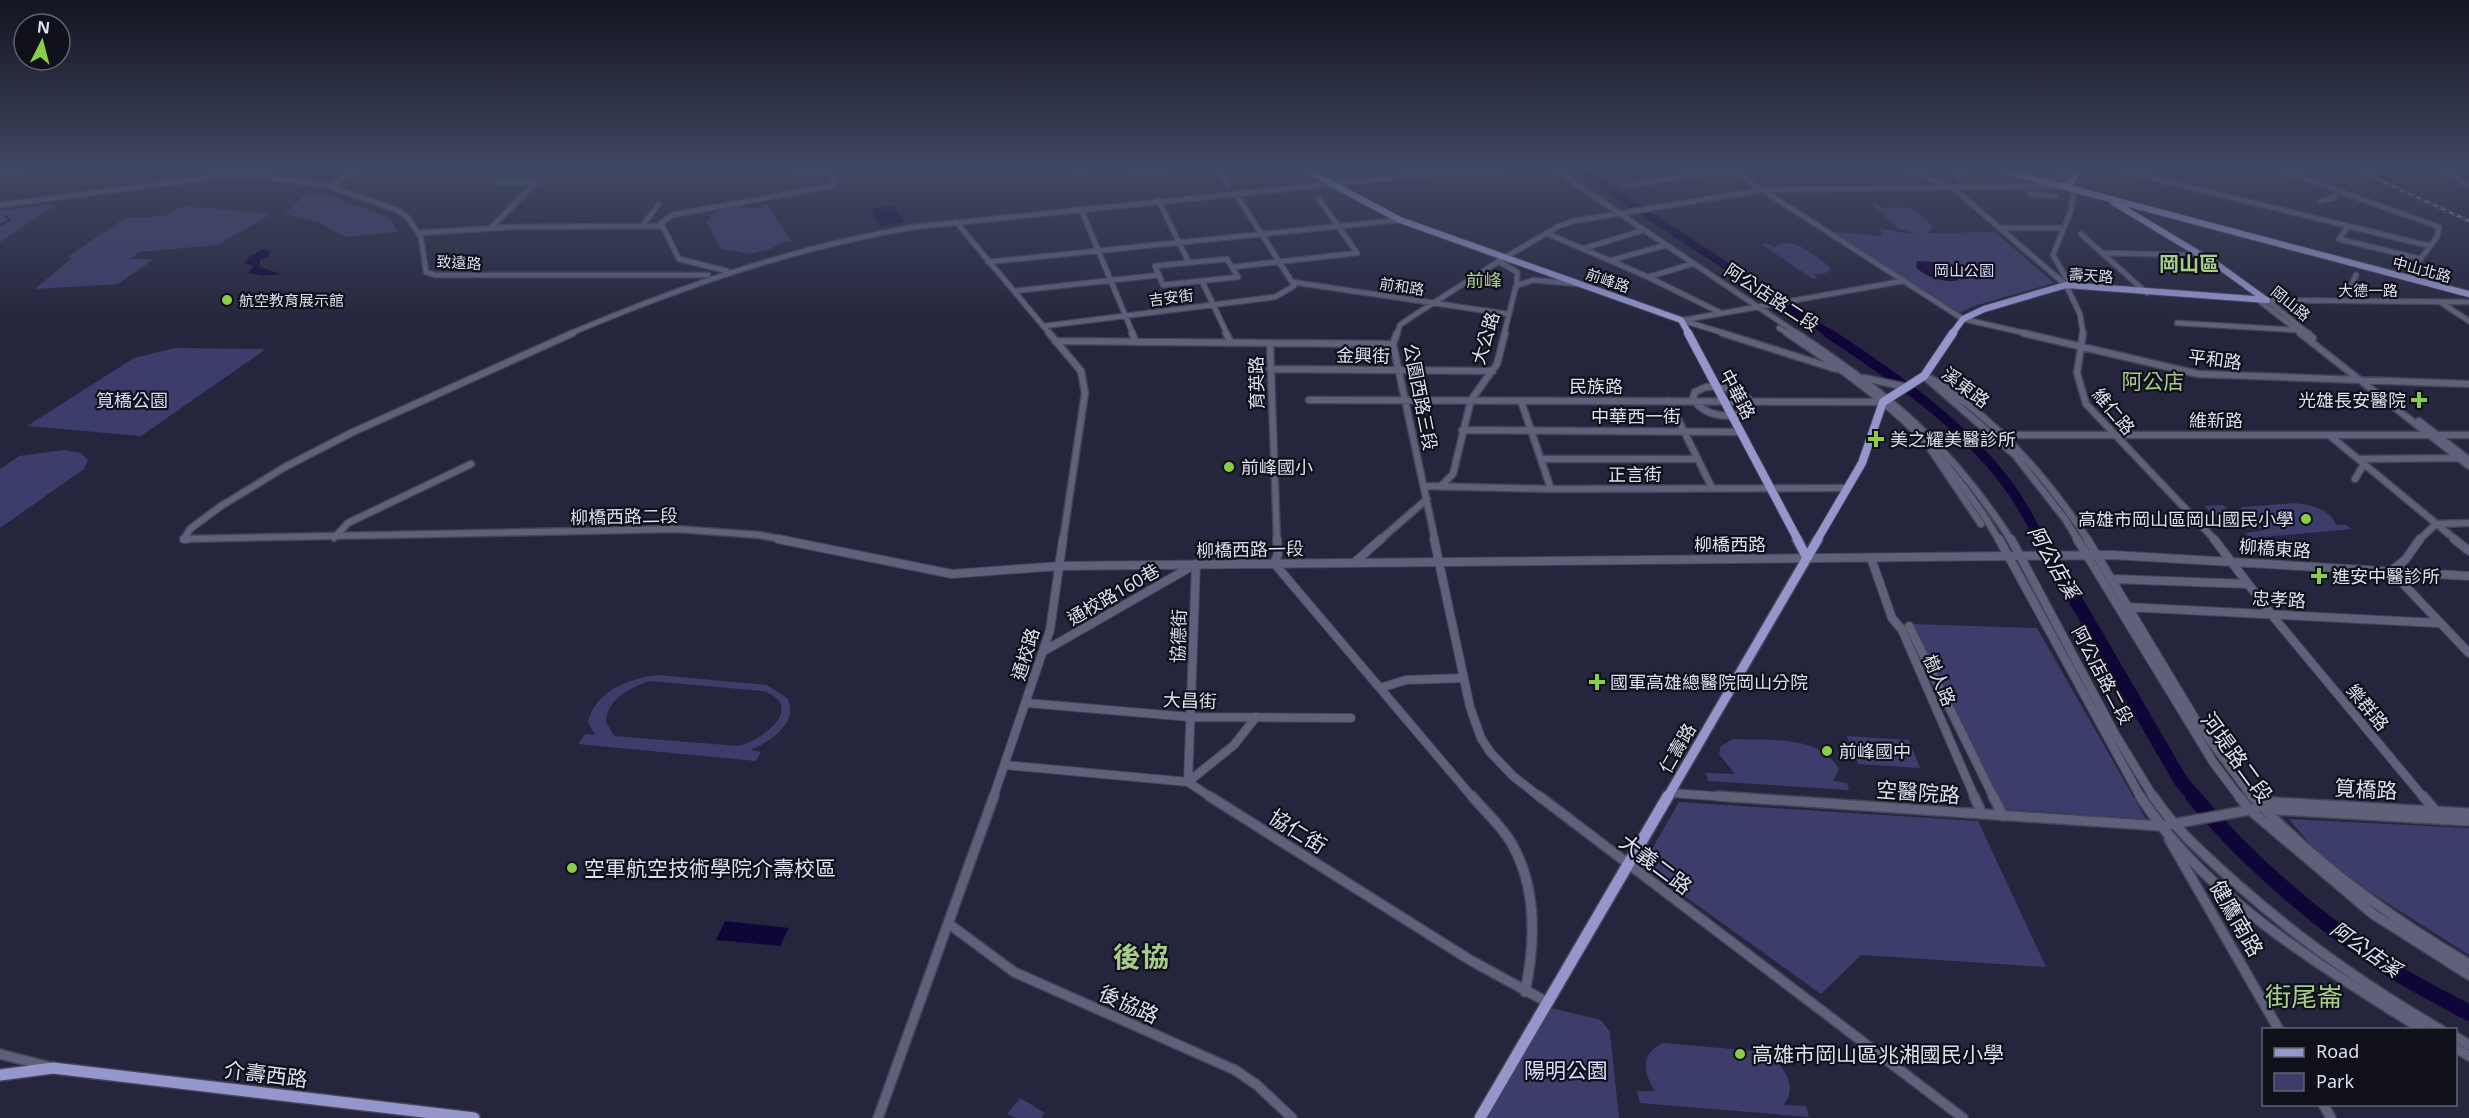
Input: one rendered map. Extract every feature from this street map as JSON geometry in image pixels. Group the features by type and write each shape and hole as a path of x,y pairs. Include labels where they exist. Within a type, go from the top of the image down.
{"main road":[{"name":"前峰路","path":"1403,221 1501,260 1681,320"},
{"name":"岡山路","path":"2140,221 2195,255 2257,300"},
{"name":"岡山路","path":"2144,221 2219,266 2266,300"},
{"name":"中山北路","path":"2197,221 2409,276 2469,289"},
{"name":"中山北路","path":"2203,221 2469,294"},
{"name":"壽天路","path":"1885,400 1924,376 1963,320 1984,309 2066,285 2147,293 2266,300"},
{"name":"中華路","path":"1681,320 1807,558"},
{"name":"仁壽路","path":"1480,1118 1862,463 1885,400"},
{"name":"介壽西路","path":"0,1075 52,1068 474,1118"}],"street":[{"name":"致遠路","path":"410,221 424,245 424,268 426,272 435,275 715,276"},
{"path":"491,228 498,221"},
{"path":"643,225 646,221"},
{"path":"660,224 664,221"},
{"path":"715,276 839,243 976,221"},
{"path":"1086,221 1136,342"},
{"path":"1169,221 1189,263"},
{"path":"1253,221 1292,282"},
{"path":"1232,267 1357,253 1334,221"},
{"path":"988,262 1259,232 1385,221"},
{"name":"公園西路三段","path":"1440,561 1394,344 1400,325 1432,302 1546,233 1574,221"},
{"name":"阿公店路二段","path":"1626,221 1638,232 1859,376 1946,461 1979,506 2009,556 2074,679 2161,826 2196,864 2233,898 2368,995 2421,1028"},
{"name":"平和路","path":"1810,221 1963,320 2081,349 2198,374 2370,383 2469,384"},
{"path":"1993,221 2066,285"},
{"name":"維仁路","path":"2066,221 2053,255 2068,281 2066,285 2083,325 2081,349 2077,361 2079,391 2091,412 2209,533 2248,584"},
{"path":"2328,221 2430,246"},
{"path":"2409,276 2439,230 2435,225 2424,221"},
{"name":"通校路","path":"878,1118 1027,703 1050,630 1085,393 1081,371 957,223"},
{"path":"418,233 491,228 643,225 663,227 679,259 729,271"},
{"path":"2348,226 2339,238 2421,259"},
{"path":"2001,228 2062,228"},
{"path":"1585,248 1638,232"},
{"path":"1546,233 1612,260 1721,313"},
{"path":"2080,234 2147,293"},
{"path":"1612,260 1660,246"},
{"path":"2102,254 2195,255"},
{"path":"1227,259 1232,267 1238,277 1163,285 1155,266 1227,259"},
{"path":"1501,260 1518,272 1517,284 1533,280 1580,285"},
{"path":"1648,277 1689,265"},
{"path":"1014,291 1159,275"},
{"path":"2352,284 2356,275"},
{"name":"柳橋西路二段","path":"715,276 612,315 316,450 248,488 190,529 184,539 677,530 759,536 952,574 1047,569 1060,566"},
{"path":"1202,281 1232,343"},
{"path":"1681,320 1903,281"},
{"name":"前和路","path":"1292,282 1508,314"},
{"name":"吉安街","path":"1044,326 1125,314 1275,297 1294,286 1292,282"},
{"name":"大公路","path":"1440,487 1453,474 1471,400 1497,364 1517,284"},
{"name":"岡山路","path":"2257,300 2469,466"},
{"name":"大德一路","path":"2266,300 2469,302"},
{"name":"岡山路","path":"2266,300 2468,459"},
{"path":"2440,302 2469,321"},
{"name":"前峰路","path":"1681,320 1876,382 1906,387"},
{"path":"2177,323 2296,330"},
{"name":"阿公店路二段","path":"1797,336 1930,435 1955,461 1990,506 2024,556 2086,680 2128,755 2172,825 2245,892 2385,995 2439,1028"},
{"name":"育英路","path":"1055,341 1270,343 1278,554 1274,563"},
{"path":"1270,343 1394,344"},
{"name":"金興街","path":"1270,369 1492,371"},
{"name":"溪東路","path":"1924,376 1938,382 2004,435 2041,476 2099,555"},
{"name":"溪東路","path":"1924,376 1995,435 2032,476 2083,555"},
{"path":"1716,386 1741,393 1752,402 1751,411 1733,417 1711,414 1692,401 1698,389 1716,386"},
{"name":"民族路","path":"1309,400 1725,402 1885,400"},
{"path":"1521,400 1551,489"},
{"path":"1669,401 1713,488"},
{"name":"中華西一街","path":"1462,430 1740,432"},
{"name":"維新路","path":"1995,435 2469,435"},
{"path":"2329,435 2469,551"},
{"path":"1931,450 1981,524"},
{"path":"1541,459 1698,459"},
{"path":"2361,461 2468,459"},
{"path":"2355,479 2361,461"},
{"path":"334,538 348,523 471,464"},
{"name":"正言街","path":"1424,486 1551,489 1847,488"},
{"path":"1355,562 1427,499"},
{"path":"2469,523 2437,523 2429,528 2404,564 2391,571 2469,653"},
{"name":"河堤路二段","path":"2083,555 2213,762 2250,810 2373,914 2469,975"},
{"name":"柳橋東路","path":"2024,556 2099,555 2231,560 2469,576"},
{"name":"河堤路二段","path":"2099,555 2128,607 2225,764 2307,850 2386,912 2469,964"},
{"name":"柳橋西路","path":"1440,561 2024,556"},
{"name":"樹人路","path":"1871,558 1892,618 1902,630 1982,814"},
{"name":"柳橋西路一段","path":"1060,566 1440,561"},
{"name":"大義二路","path":"1440,561 1475,725 1490,752 1513,776 1629,866 1964,1118"},
{"path":"1274,563 1513,845 1530,897 1534,924 1531,966 1525,992"},
{"name":"通校路160巷","path":"1044,651 1196,564"},
{"name":"協德街","path":"1188,782 1196,564"},
{"path":"2113,579 2248,584"},
{"name":"樂群路","path":"2248,584 2443,820"},
{"name":"忠孝路","path":"2117,606 2438,623"},
{"path":"1909,626 2002,816"},
{"path":"2047,629 2060,630"},
{"path":"1380,688 1406,680 1464,678"},
{"path":"2074,679 2086,680"},
{"name":"大昌街","path":"1027,703 1190,717 1351,718"},
{"path":"1940,716 1954,718"},
{"path":"1188,782 1235,746 1248,733 1256,717"},
{"name":"協仁街","path":"1005,765 1188,782 1280,842 1525,992 1547,1002"},
{"name":"空醫院路","path":"1671,793 2002,816 2172,825"},
{"name":"筧橋路","path":"2172,825 2250,810 2272,802 2469,813"},
{"name":"筧橋路","path":"2263,806 2277,810 2469,821"},
{"name":"健鷹南路","path":"2161,826 2278,1028"},
{"name":"後協路","path":"949,924 1014,972 1235,1070 1257,1085 1292,1118"},
{"path":"2368,995 2385,995"},
{"name":"介壽西路","path":"0,1054 52,1068"}],"green space":[{"path":"0,221 32,221 0,242"},
{"path":"120,221 259,221 217,245 139,252 130,259 154,259 118,284 35,289 72,258 67,257"},
{"path":"314,221 392,221 397,232 344,237"},
{"path":"778,221 792,242 782,242 771,249 750,254 721,249 707,222"},
{"name":"岡山公園","path":"1890,221 1927,221 1933,227 1928,233 1995,232 2054,283 1974,306 1960,313 1830,231 1878,236 1883,234 1879,228 1914,233 1897,228"},
{"path":"1767,243 1774,247 1788,243 1796,245 1810,252 1831,270 1823,274 1813,274 1818,278 1813,279 1761,244"},
{"name":"筧橋公園","path":"175,348 266,349 141,436 27,426 134,358"},
{"path":"64,450 81,453 88,460 84,469 0,528 0,469 19,456"},
{"path":"2295,503 2319,509 2330,515 2336,525 2346,525 2352,529 2251,538 2245,533 2265,530 2244,521 2239,513 2242,507"},
{"path":"2223,505 2249,528 2231,529 2204,506"},
{"path":"1913,624 2037,628 2146,819 2003,809"},
{"path":"658,675 767,685 787,698 790,716 774,737 750,750 761,752 756,761 578,744 585,734 595,735 588,722 592,711 606,694 625,683","holes":["650,681 763,691 776,697 781,705 781,714 776,722 759,737 738,746 614,736 606,722 610,706 615,700 635,687"]},
{"path":"1847,736 1909,740 1920,768 1858,764"},
{"path":"1733,739 1777,740 1806,745 1819,750 1839,769 1833,781 1847,783 1849,790 1708,781 1706,773 1735,774 1719,754 1721,746"},
{"path":"1679,802 1978,821 2046,967 1861,955 1821,994 1648,870 1652,849"},
{"path":"2289,819 2469,828 2469,955 2367,890 2317,852"},
{"name":"陽明公園","path":"1547,1007 1601,1020 1610,1032 1619,1118 1486,1118"},
{"path":"1663,1043 1766,1052 1787,1076 1790,1091 1783,1105 1806,1106 1809,1117 1640,1103 1637,1091 1655,1091 1646,1071 1647,1058 1650,1052"},
{"path":"1020,1098 1045,1113 1041,1118 1017,1118 1007,1114"}],"shaded area":[{"path":"878,221 905,222 881,226"},
{"path":"264,249 270,251 269,256 260,260 260,267 281,274 263,276 248,273 254,266 244,263 250,256"},
{"path":"1917,261 1941,265 1959,280 1948,281 1930,277 1916,267"},
{"path":"725,921 789,928 780,946 716,940"}],"waterway":[{"path":"0,226 7,221"},
{"name":"阿公店溪","path":"1658,221 1830,334"},
{"name":"阿公店溪","path":"1828,333 1902,384 1950,422 1972,443 2010,488 2041,540"},
{"name":"阿公店溪","path":"2040,539 2181,781 2195,798"},
{"name":"阿公店溪","path":"2193,796 2235,843 2305,907 2392,970 2469,1013"}],"place":[{"name":"航空教育展示館","path":"227,300"},
{"name":"光雄長安醫院","path":"2419,400"},
{"name":"美之耀美醫診所","path":"1876,439"},
{"name":"前峰國小","path":"1229,467"},
{"name":"高雄市岡山區岡山國民小學","path":"2306,519"},
{"name":"進安中醫診所","path":"2319,576"},
{"name":"國軍高雄總醫院岡山分院","path":"1597,682"},
{"name":"前峰國中","path":"1827,751"},
{"name":"空軍航空技術學院介壽校區","path":"572,868"},
{"name":"高雄市岡山區兆湘國民小學","path":"1740,1054"}],"district":[{"name":"岡山區","path":"2189,263"},
{"name":"前峰","path":"1484,280"},
{"name":"阿公店","path":"2153,381"},
{"name":"後協","path":"1141,956"},
{"name":"街尾崙","path":"2304,996"}]}
